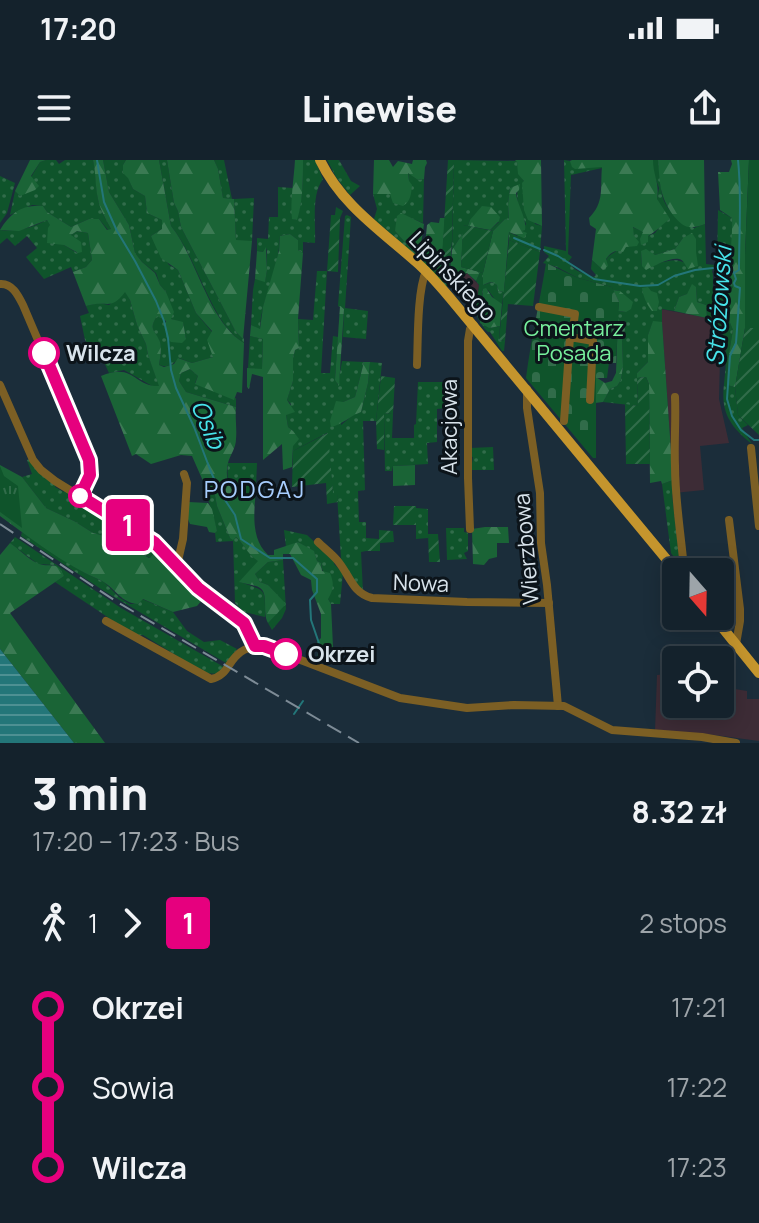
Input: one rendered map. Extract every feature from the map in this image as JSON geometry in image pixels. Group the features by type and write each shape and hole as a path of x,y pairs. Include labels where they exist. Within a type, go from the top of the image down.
{"main road":[{"name":"Lipińskiego","path":"320,160 335,186 352,206 426,271 474,325 666,558"},
{"path":"724,630 759,673"}],"street":[{"path":"417,365 426,271"},
{"path":"0,284 12,288 23,305 89,460 90,475 80,496"},
{"path":"539,307 575,314 574,321"},
{"name":"Akacjowa","path":"470,529 468,341 474,325"},
{"path":"564,421 570,337 593,341 590,400"},
{"path":"0,385 37,466 55,481 147,537 198,588 244,623 255,646"},
{"name":"Wierzbowa","path":"527,389 540,493 541,543 558,706"},
{"name":"Lipińskiego","path":"675,397 676,490 683,558"},
{"path":"751,448 759,526"},
{"path":"177,565 183,539 187,483 184,474"},
{"path":"729,520 740,621 736,644"},
{"name":"Nowa","path":"318,542 340,563 350,582 364,596 425,601 549,603"},
{"path":"106,621 211,679 223,674 240,652 264,646 400,698 467,708 558,706 571,709 612,730 702,737 736,743"}],"shaded area":[{"path":"467,273 479,285 476,314 452,286"},
{"path":"661,309 713,319 718,333 719,399 729,443 700,446 704,490 674,493"},
{"path":"0,649 74,743 0,743"},
{"path":"735,670 735,689 747,691 747,699 759,699 759,741 655,731 657,675 662,674 662,718 734,718"}],"green space":[{"path":"30,160 46,160 40,162 31,176 39,186 20,196 15,191"},
{"path":"56,160 59,164 65,160 93,160 99,203 111,229 108,230 99,219 89,219 71,227 43,206 32,205 10,215 15,191 20,196 40,162"},
{"path":"93,160 103,160 109,192 129,225 135,253 155,273 166,292 174,312 171,319 183,322 186,339 182,343 171,342 166,337 166,321 157,316 154,321 153,329 161,345 159,365 164,367 174,364 178,358 192,363 213,357 207,340 212,331 196,313 178,270 161,258 151,236 162,229 162,220 147,213 145,196 133,189 123,173 126,160 159,160 171,226 221,321 244,343 242,393 237,392 234,400 195,384 198,376 190,369 181,373 179,381 186,392 236,407 236,442 228,463 228,480 235,494 244,501 256,486 254,522 262,548 268,555 274,555 274,550 298,542 314,551 322,571 330,573 333,586 328,599 331,604 333,647 339,649 326,656 317,658 321,614 311,580 301,575 290,554 283,554 283,560 268,562 255,574 286,604 268,623 263,591 239,582 258,561 236,537 233,540 230,538 214,490 203,481 192,456 181,455 151,464 136,454 132,456 101,376 112,372 127,373 144,383 159,386 125,292 116,302 86,306 73,272 86,267 92,260 88,233 77,231 71,235 81,242 82,252 78,253 64,245 47,243 50,225 47,220 19,231 0,230 18,211 36,206 43,206 71,227 89,219 99,219 107,230 111,229 99,203"},
{"path":"103,160 126,160 123,165 133,189 145,196 147,213 162,220 162,229 151,236 169,265 178,270 196,313 212,332 213,357 192,363 179,358 170,365 159,365 161,345 153,327 154,320 157,315 186,339 183,323 171,319 166,292 156,273 135,253 129,225 109,192"},
{"path":"159,160 167,160 181,227 236,332 244,337 244,343 222,321 171,226"},
{"path":"167,160 214,160 223,198 234,199 236,240 252,241 243,339 236,332 181,227"},
{"path":"214,160 224,160 232,199 223,198"},
{"path":"295,160 303,160 302,198 297,220 292,219"},
{"path":"303,160 315,160 323,179 315,201 315,243 303,242 303,253 298,250 298,240 290,234 280,236 260,330 251,325 253,290 255,279 265,281 267,250 257,251 257,238 268,239 269,217 278,217 278,187 293,188 292,218 296,220 303,183"},
{"path":"327,160 339,160 351,181 360,186 350,195"},
{"path":"374,160 389,160 393,167 398,161 412,164 413,160 426,160 424,179 418,180 408,173 412,185 409,200 403,206 393,203 390,194 373,194"},
{"path":"448,160 454,160 449,284 441,273"},
{"path":"454,160 517,161 535,224 542,226 540,252 509,240 509,232 517,236 526,224 517,200 519,185 510,188 509,221 505,219 493,231 490,230 499,222 470,220 468,226 463,225 463,233 452,250"},
{"path":"515,160 541,160 542,226 528,220 524,210 524,181 518,174"},
{"path":"564,160 602,166 571,175 568,254 572,257 568,262 580,272 596,275 591,269 592,260 603,270 608,257 634,236 632,227 648,236 661,225 657,199 659,188 652,169 653,160 658,160 662,193 673,214 694,228 705,224 706,264 714,265 713,319 707,318 706,305 697,302 696,287 679,297 674,311 662,309 662,322 653,322 648,335 648,362 637,373 638,406 603,402 610,389 621,380 625,329 618,318 618,311 626,312 620,291 543,263 549,256 544,252 544,246 566,251","holes":["683,238 696,239 696,252 683,262 673,260 642,266 641,251 655,255 675,249"]},
{"path":"572,160 653,160 657,199 670,219 648,236 648,242 641,245 643,232 633,227 634,236 639,242 637,246 611,253 606,259 608,266 603,270 592,260 596,229 590,225 589,218 600,200 602,167 575,169"},
{"path":"658,160 704,160 705,224 687,227 673,215 663,195"},
{"path":"731,160 749,160 745,328 735,387 727,385 733,330 726,313 724,293 733,288 730,262 732,218 720,210 718,172 729,172"},
{"path":"749,160 759,160 759,328 745,328"},
{"path":"408,172 418,180 424,179 423,223 401,214 395,231 419,258 374,219 377,209 373,194 391,194 409,181"},
{"path":"0,176 15,183 7,213 0,223"},
{"path":"520,184 516,193 525,221 525,230 522,231 527,233 524,238 509,232 504,292 498,291 493,283 483,285 483,273 493,231 505,219 509,220 510,188"},
{"path":"254,198 252,241 236,241 234,199"},
{"path":"482,206 491,207 500,217 490,230 468,226"},
{"path":"336,207 343,211 340,218 338,272 327,271 331,215 335,215"},
{"path":"718,210 732,218 732,261 729,266 733,288 726,313 733,330 727,385 735,387 738,415 748,425 742,428 752,444 737,431 724,407 726,355 724,338 716,320"},
{"path":"401,213 424,224 419,258 395,231 397,216"},
{"path":"347,215 351,217 345,308 368,311 366,339 343,337 344,309 338,306"},
{"path":"440,218 445,218 441,273 424,256 427,225 439,223"},
{"path":"47,220 64,245 77,253 71,235 77,231 88,233 92,260 86,267 73,272 71,267 44,279 26,257 37,248 27,236 15,246 7,238 0,244 0,230 24,229"},
{"path":"463,225 493,231 483,273 461,267"},
{"path":"463,233 461,267 480,272 476,281 467,273 450,273 452,250"},
{"path":"692,233 696,239 698,266 688,269 682,260 676,259 646,270 642,266 641,251 646,249 655,255 675,249 683,238"},
{"path":"290,234 298,240 298,250 303,253 299,348 295,350 293,358 293,381 287,400 295,412 286,415 288,427 299,439 293,446 292,467 283,470 282,444 263,460 263,377 252,374 249,389 247,368 262,369 263,339 250,336 251,325 260,329 280,236"},
{"path":"509,240 540,252 533,306 508,304 505,341 499,340"},
{"path":"266,247 265,282 255,279 257,251 263,252"},
{"path":"424,256 448,283 450,273 467,273 446,287 423,263"},
{"name":"Cmentarz Posada","path":"546,263 578,278 612,287 619,302 616,363 609,363 607,378 596,378 596,458 526,378"},
{"path":"317,271 327,271 321,373 330,373 333,336 338,337 335,379 338,385 342,361 364,362 355,397 343,402 341,425 361,412 370,362 382,363 376,421 363,421 365,490 358,491 359,522 366,522 366,551 361,552 363,592 341,558 337,494 333,494 327,433 293,451 293,431 288,427 286,415 291,404 287,400 293,381 293,358 295,350 299,348 298,319 313,320"},
{"path":"480,272 483,273 483,285 493,283 498,291 504,292 502,304 483,289 480,322 476,310 479,285 476,281"},
{"path":"692,284 696,287 697,302 706,305 707,318 674,311 679,297 687,294"},
{"path":"648,287 657,293 657,311 652,311 644,297 642,288"},
{"path":"486,288 502,304 500,326 489,328 480,323 483,289"},
{"path":"613,290 620,291 633,302 631,309 618,311 619,302"},
{"path":"125,291 160,387 152,386 124,370 109,373 103,360 96,363 85,340 80,316 89,313 86,306 98,303 109,305"},
{"path":"340,306 344,309 339,386 335,380"},
{"path":"618,318 625,329 621,380 610,389 603,402 595,403 596,377 605,383 612,381 616,373"},
{"path":"653,321 662,322 673,480 662,484 661,481 650,483 649,384 646,377 637,378 637,373 648,362 648,335"},
{"path":"481,324 489,328 500,326 499,340 505,341 504,351 490,332"},
{"path":"745,328 759,328 759,435 738,415 735,387"},
{"path":"250,336 263,339 262,370 248,368"},
{"path":"364,362 370,362 361,412 331,427 336,401 343,402 355,397"},
{"path":"190,369 198,376 195,383 236,398 236,407 186,392 179,381 181,373"},
{"path":"381,376 395,378 393,414 384,413 384,450 377,449 376,421"},
{"path":"646,377 649,384 650,464 626,464 625,404 638,406 637,378"},
{"path":"418,382 445,382 445,408 437,409 437,442 427,443 428,464 393,466 392,471 385,471 384,413 393,414 392,438 414,438"},
{"path":"328,433 333,493 337,494 338,502 327,504 326,483 292,487 293,451"},
{"path":"493,447 494,470 471,470 473,457 470,448"},
{"path":"30,459 56,484 55,487 65,490 119,524 110,538 93,533 46,508 22,477 32,474 27,460"},
{"path":"228,463 257,463 256,486 245,501 235,494 230,485"},
{"path":"0,465 22,477 46,508 93,533 116,539 149,558 158,549 203,599 197,606 173,612 143,599 138,604 132,603 107,584 52,553 0,516"},
{"path":"415,465 415,485 393,486 393,466"},
{"path":"0,466 4,476 18,486 22,528 0,512"},
{"path":"673,480 678,558 671,553 662,484"},
{"path":"203,481 214,490 230,538 236,537 259,561 240,582 263,592 265,617 244,612 235,603 233,541 216,542 217,531"},
{"path":"188,502 208,503 212,509 215,533 209,532 207,527 190,524"},
{"path":"394,506 416,506 416,525 393,525"},
{"path":"416,508 428,509 428,538 416,539"},
{"path":"119,524 158,549 150,558 110,538"},
{"path":"508,527 509,543 497,543 497,557 489,559 484,565 473,564 472,529"},
{"path":"446,528 464,528 464,532 468,533 468,551 464,553 467,559 447,560"},
{"path":"284,530 307,535 335,561 334,564 343,573 340,604 331,604 328,599 321,563 314,552 298,542 286,547"},
{"path":"379,530 393,531 394,542 380,543 380,551 366,551 366,538 379,539"},
{"path":"22,532 104,582 130,604 138,604 142,599 173,612 187,631 204,642 220,640 237,649 226,663 104,591 21,536"},
{"path":"428,534 438,534 440,562 429,562"},
{"path":"15,537 121,608 224,667 219,674 205,673 143,635 136,636 55,582 64,576 54,565 38,564 10,543"},
{"path":"10,543 41,565 56,566 64,576 10,613 105,743 74,743 0,649 0,555"},
{"path":"283,560 286,609 272,630 268,623 285,604 255,574 268,562"}],"waterway":[{"name":"Osib","path":"97,160 104,202 156,301 168,338 176,388 221,494 235,515 241,539 270,558 293,558 317,579 317,592 310,600 311,620 322,652 319,658"},
{"name":"Stróżowski","path":"738,160 739,270 734,273 734,283 740,288 736,343 730,356 727,399 732,416 741,430 754,440 759,440"},
{"path":"514,238 540,249"},
{"path":"544,250 594,279 640,286 658,285 674,276 713,268"},
{"path":"718,268 733,272"},
{"name":"Osib","path":"294,714 303,701"}],"railway":[{"path":"0,524 117,602 359,743"}],"bus line":[{"name":"1","path":"44,353 89,460 90,475 80,496 154,542 198,588 244,623 255,646 286,654"}],"place":[{"name":"Wilcza","path":"44,353"},
{"name":"Okrzei","path":"286,654"}],"district":[{"name":"PODGAJ","path":"255,488"}]}
